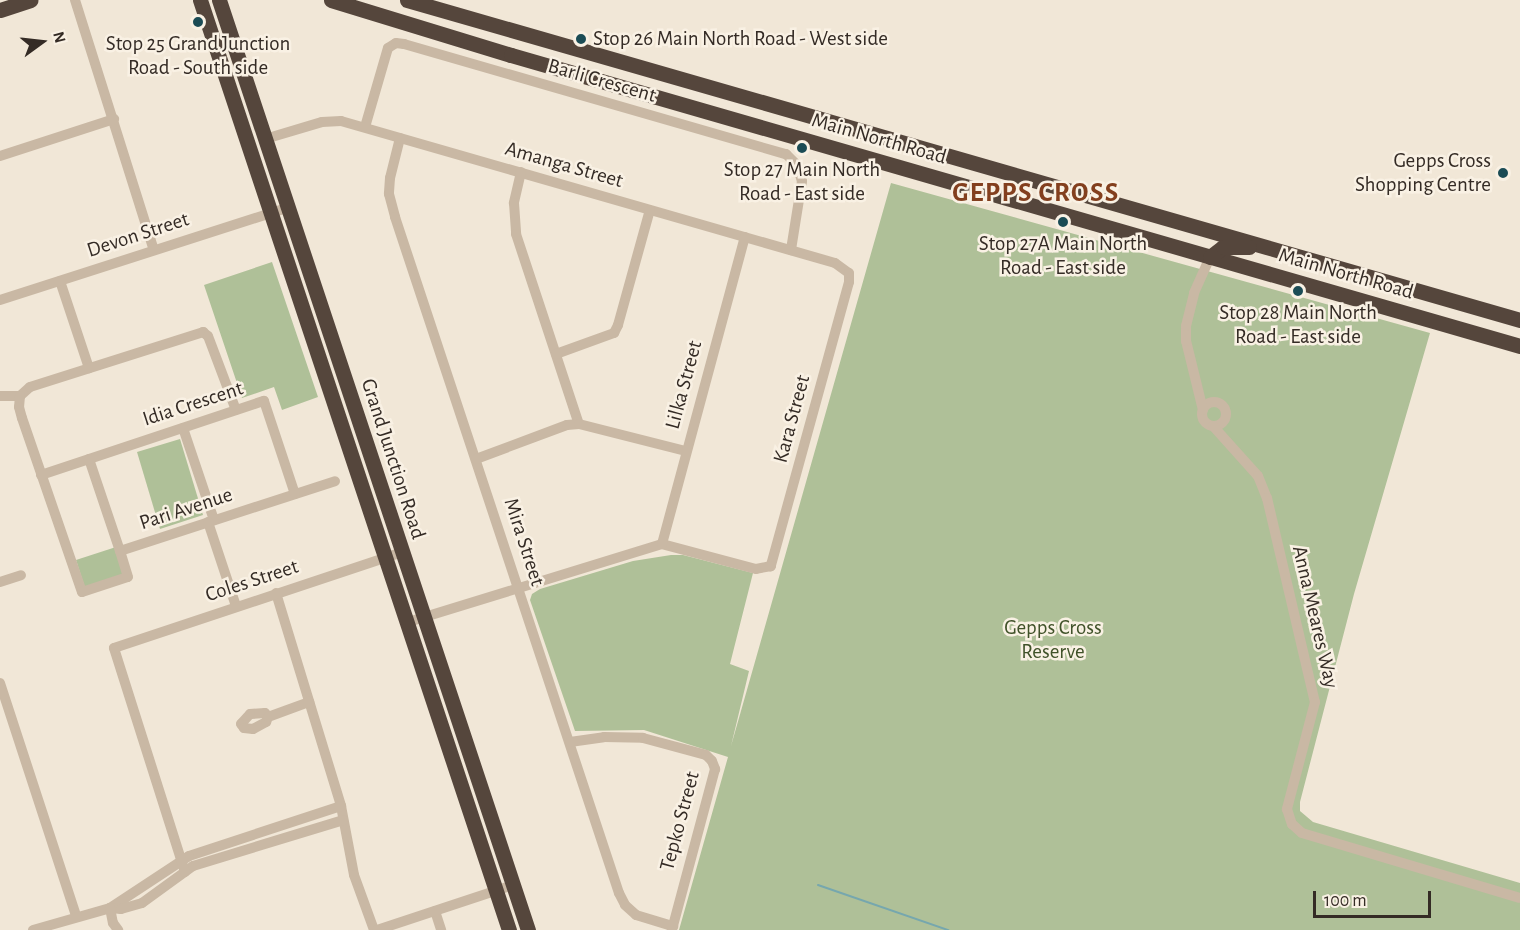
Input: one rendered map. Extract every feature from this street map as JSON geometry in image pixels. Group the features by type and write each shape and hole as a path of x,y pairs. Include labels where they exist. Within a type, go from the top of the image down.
{"highway":[{"path":"0,10 30,0"},
{"name":"Grand Junction Road","path":"200,0 509,930"},
{"name":"Main North Road","path":"331,0 410,22 521,58 1520,346"},
{"path":"410,22 411,1"},
{"name":"Main North Road","path":"411,1 1520,320"},
{"name":"Grand Junction Road","path":"220,2 528,930"},
{"path":"243,134 266,139 252,159"},
{"path":"1188,224 1207,243 1210,257 1223,247 1262,245"}],"street":[{"path":"75,0 154,250"},
{"name":"Barli Crescent","path":"366,127 388,48 396,43 786,154 797,165 802,181 802,197 791,250"},
{"path":"0,156 114,119"},
{"name":"Amanga Street","path":"266,139 322,122 340,121 835,263 849,273"},
{"name":"Mira Street","path":"399,138 390,177 389,194 625,905 636,915 672,928"},
{"path":"521,172 514,203 516,234 579,424"},
{"name":"Devon Street","path":"1,298 287,208"},
{"path":"556,354 614,333 651,210"},
{"name":"Lilka Street","path":"662,544 745,237"},
{"path":"1198,389 1225,410 1226,417 1217,425 1203,420 1203,410 1186,341 1185,326 1194,292 1210,257"},
{"name":"Kara Street","path":"662,544 764,569 771,566 849,282 849,273"},
{"path":"60,281 88,368"},
{"path":"41,475 19,407 20,396 26,388 202,332 208,336 236,410"},
{"path":"0,396 20,396"},
{"name":"Idia Crescent","path":"41,475 264,401 295,494"},
{"path":"1203,410 1213,402"},
{"path":"476,459 567,425 579,424 686,451"},
{"name":"Anna Meares Way","path":"1217,425 1226,443 1245,459 1258,476 1267,498 1315,702 1287,809 1292,825 1302,833 1520,898"},
{"path":"183,428 236,606"},
{"path":"89,459 120,551"},
{"name":"Pari Avenue","path":"41,475 82,592 128,577 120,551 335,481"},
{"path":"406,623 662,544"},
{"name":"Coles Street","path":"182,867 114,648 402,552"},
{"path":"0,582 21,575"},
{"path":"276,593 341,806 354,875 376,930 513,885"},
{"path":"0,683 76,916"},
{"path":"268,717 309,702"},
{"name":"Tepko Street","path":"570,742 604,737 643,738 706,755 712,761 716,769 672,928"},
{"path":"33,930 76,916 111,908 121,909 142,903 182,867 189,856 341,806"},
{"path":"182,867 194,866 343,820"},
{"path":"111,908 113,923 118,930"},
{"path":"435,911 441,930"}],"green space":[{"name":"Gepps Cross Reserve","path":"891,183 1430,333 1354,594 1300,802 1300,811 1313,822 1520,883 1520,930 679,930 728,757 644,730 575,731 530,600 532,594 540,589 633,561 671,555 683,555 753,573 730,664 749,671 731,746"},
{"path":"272,262 318,397 282,410 274,387 242,398 204,285"},
{"path":"180,439 203,515 160,529 137,452"},
{"path":"116,547 125,575 85,588 76,560"}],"waterway":[{"path":"818,885 948,930"}],"place":[{"name":"Stop 25 Grand Junction Road - South side","path":"198,22"},
{"name":"Stop 26 Main North Road - West side","path":"581,39"},
{"name":"Stop 27 Main North Road - East side","path":"802,148"},
{"name":"Gepps Cross Shopping Centre","path":"1503,173"},
{"name":"Stop 27A Main North Road - East side","path":"1063,222"},
{"name":"Stop 28 Main North Road - East side","path":"1298,291"}],"district":[{"name":"GEPPS CROSS","path":"1036,193"}]}
